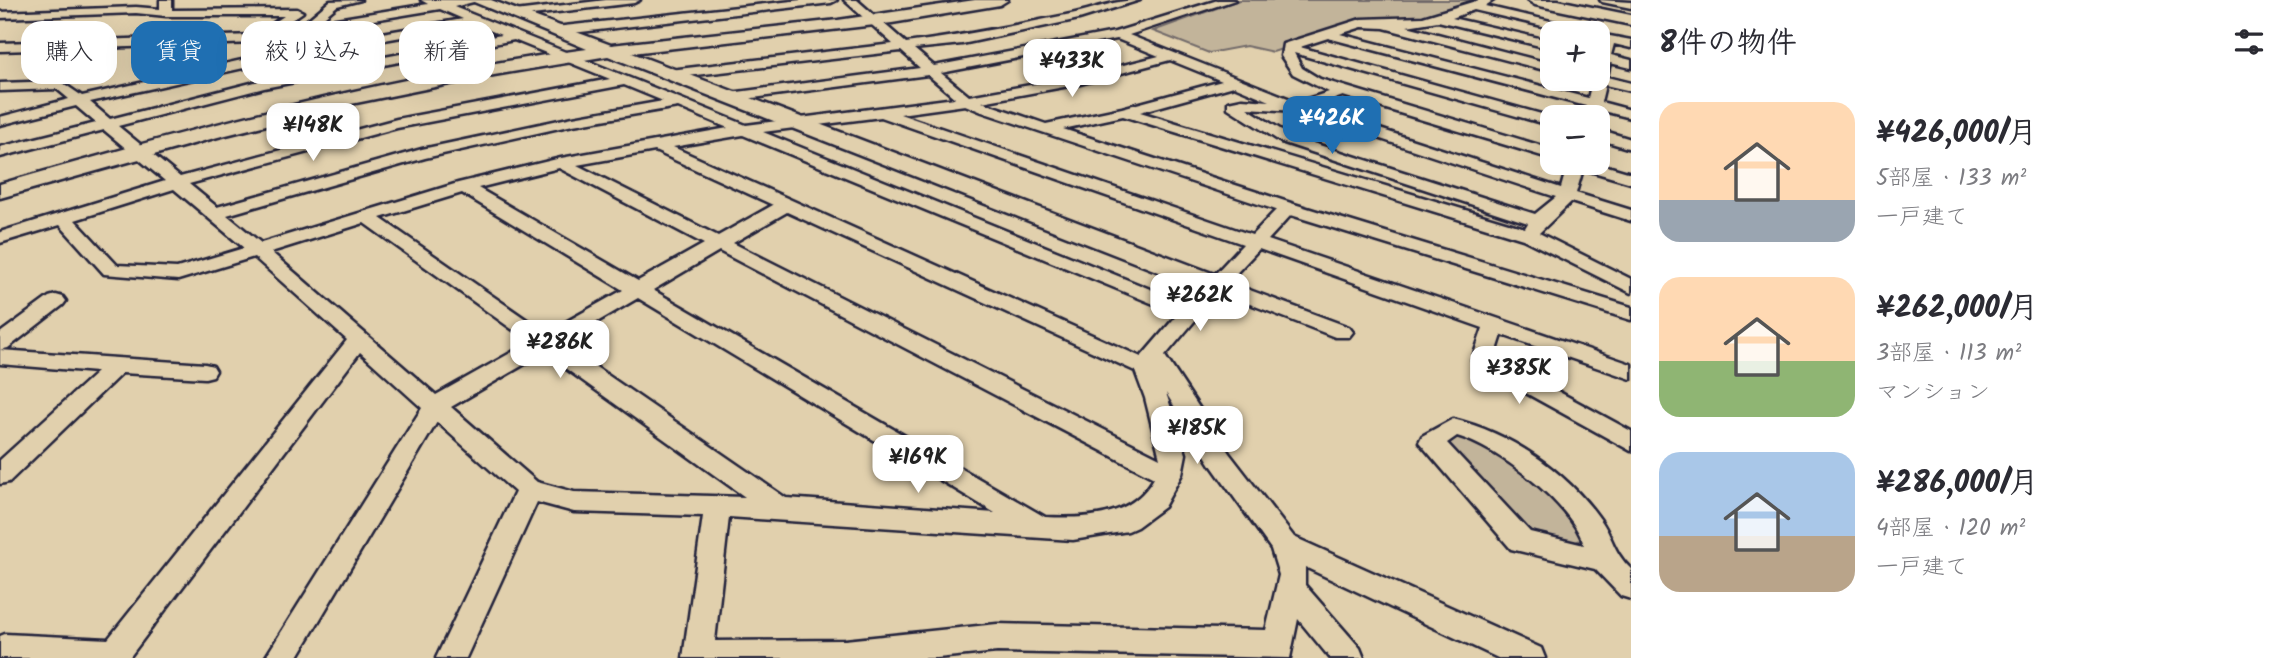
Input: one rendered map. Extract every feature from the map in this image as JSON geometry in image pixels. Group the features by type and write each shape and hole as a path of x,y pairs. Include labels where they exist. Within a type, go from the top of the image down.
{"street":[{"path":"208,13 225,0"},
{"path":"270,12 284,0"},
{"path":"312,21 334,3 355,0"},
{"path":"427,0 1190,312"},
{"path":"345,21 476,0 1342,332"},
{"path":"515,15 634,0"},
{"path":"555,31 831,0"},
{"path":"850,0 966,101 1288,208 1631,314"},
{"path":"0,191 139,150 361,96 567,57 875,20 1000,0"},
{"path":"670,74 962,40 1079,16 1134,0"},
{"path":"730,97 932,72 1031,55 1118,35 1230,0"},
{"path":"1287,47 1362,23 1399,25 1475,7 1488,0"},
{"path":"1535,0 1631,20"},
{"path":"1606,0 1631,5"},
{"path":"0,15 86,12 103,6 166,6 208,13 297,12 258,39 0,47"},
{"path":"39,13 22,26 81,23 103,6"},
{"path":"1475,7 1540,22"},
{"path":"1433,17 1540,42"},
{"path":"385,36 476,20"},
{"path":"1384,24 1540,65"},
{"path":"1327,33 1572,105"},
{"path":"1118,35 1231,83 1298,107 1631,216"},
{"path":"0,152 263,84 514,36"},
{"path":"1610,39 1631,44"},
{"path":"1287,47 1286,55 1294,69 1342,92 1540,150"},
{"path":"1287,47 1540,119"},
{"path":"64,218 111,270 178,274 464,187 561,163 653,144 966,101 1080,80 1169,57"},
{"path":"1610,59 1631,64"},
{"path":"0,121 80,100 241,64"},
{"path":"0,238 177,181 413,120 625,80"},
{"path":"1610,82 1631,87"},
{"path":"1045,128 1124,112 1231,83"},
{"path":"0,87 60,85 258,250 529,490 573,502 780,508 1039,527 1073,528 1128,520 1154,500 1169,474 1174,454 1149,362"},
{"path":"1342,92 1298,107 1242,103 1233,105 1286,139 1534,228 1631,287"},
{"path":"214,213 422,154 561,123 679,103"},
{"path":"1124,112 1534,228"},
{"path":"1610,112 1631,114"},
{"path":"884,113 1494,327 1631,372"},
{"path":"1610,138 1631,144"},
{"path":"653,144 786,205 1149,362 1284,545 1293,575 1275,651 999,648 846,656 698,657 717,508"},
{"path":"561,163 1169,474"},
{"path":"1610,172 1631,178"},
{"path":"1534,228 1567,196 1574,175"},
{"path":"464,187 1039,527"},
{"path":"280,658 435,406 786,205"},
{"path":"1149,362 1214,284 1288,208"},
{"path":"365,216 780,508"},
{"path":"0,342 56,301"},
{"path":"1494,327 1483,360 1631,442"},
{"path":"5,648 113,656 358,340"},
{"path":"0,357 205,371"},
{"path":"0,475 117,366"},
{"path":"1603,559 1521,541 1431,442 1453,427 1471,430 1512,454 1536,472 1591,528 1603,559 1631,587"},
{"path":"451,658 529,490"},
{"path":"1284,545 1530,658"},
{"path":"1290,587 1349,658"}],"shaded area":[{"path":"1239,0 1479,0 1433,17 1361,23 1273,52 1246,46 1209,53 1153,31"},
{"path":"1455,437 1493,448 1525,469 1581,524 1583,538 1569,546 1517,531 1446,446"}]}
